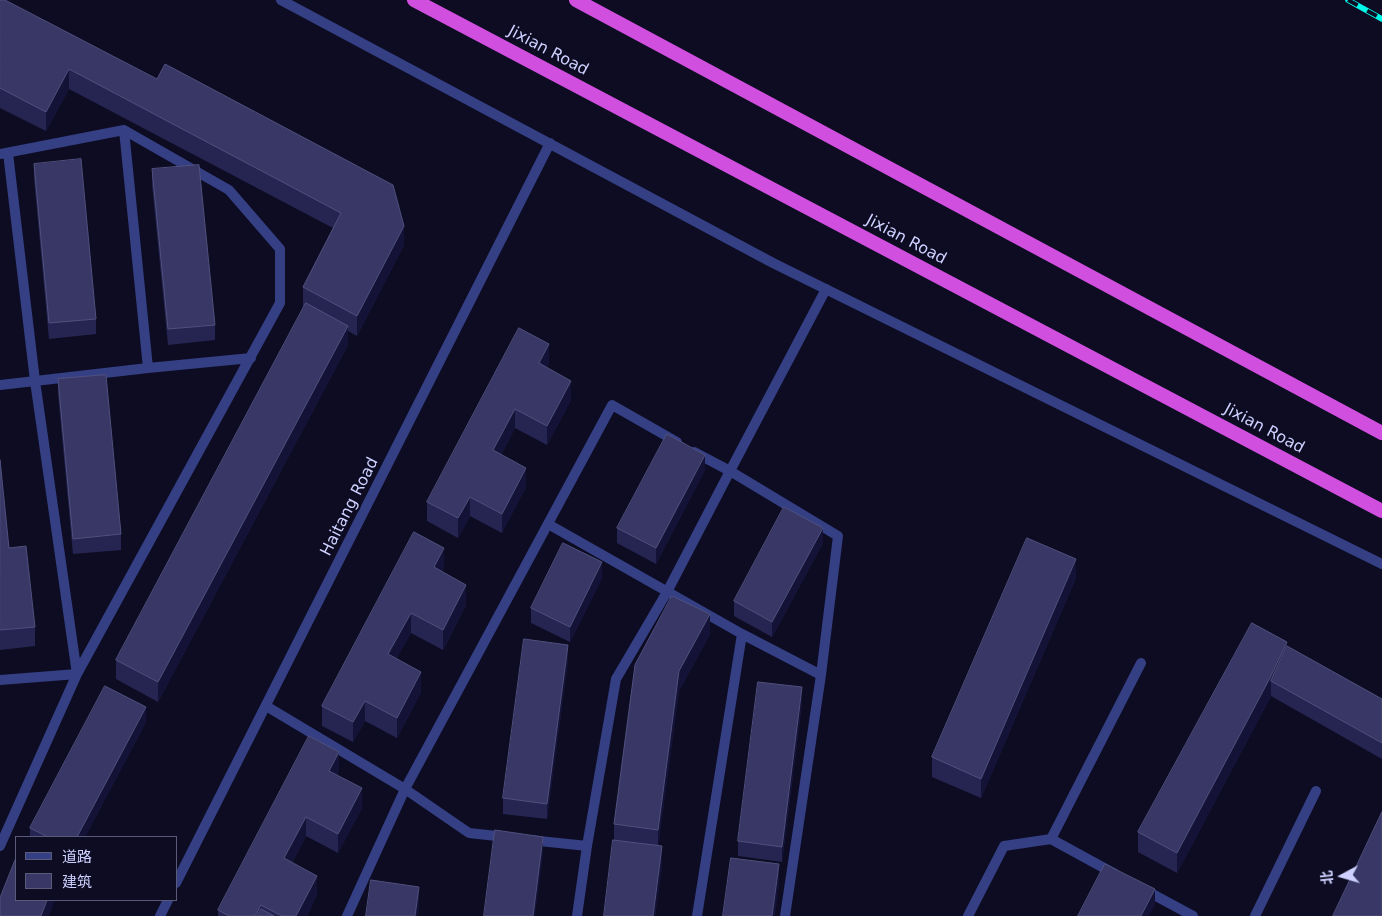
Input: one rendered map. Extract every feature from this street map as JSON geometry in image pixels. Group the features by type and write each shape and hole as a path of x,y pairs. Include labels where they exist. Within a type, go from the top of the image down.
{"highway":[{"name":"Jixian Road","path":"414,0 1382,512"},
{"path":"576,0 1382,433"}],"street":[{"path":"280,0 773,263 1382,564"},
{"path":"124,130 148,368"},
{"path":"0,846 77,674 280,303 280,249 229,190 124,130 4,153 77,674"},
{"name":"Haitang Road","path":"178,880 550,143"},
{"path":"577,916 616,679 667,592 826,289"},
{"path":"0,385 251,358"},
{"path":"347,916 405,789 612,405 838,536 821,675 786,916"},
{"path":"548,524 742,634 821,675"},
{"path":"697,916 742,634"},
{"path":"1051,839 1141,663"},
{"path":"0,680 77,674"},
{"path":"266,706 405,789 469,832 587,846"},
{"path":"1255,916 1316,791"},
{"path":"968,916 1004,846 1051,839 1193,916"},
{"path":"160,916 168,901"}],"building":[{"path":"0,0 5,0 157,79 165,64 393,185 404,226 357,316 303,287 341,213 69,69 46,112 0,88"},
{"path":"81,159 96,319 49,323 34,164"},
{"path":"199,165 215,325 168,329 152,169"},
{"path":"306,303 348,326 158,682 116,660"},
{"path":"519,328 549,344 539,363 571,381 547,426 515,409 493,450 526,468 502,514 470,497 458,518 427,502"},
{"path":"106,375 121,534 73,539 58,379"},
{"path":"667,434 705,455 656,548 617,528"},
{"path":"0,460 9,548 26,546 35,627 0,630"},
{"path":"784,507 823,528 772,622 734,601"},
{"path":"414,532 444,548 434,567 466,585 443,630 411,613 388,654 421,672 397,718 365,701 353,722 322,706"},
{"path":"1027,538 1076,559 981,779 932,757"},
{"path":"563,543 602,562 570,627 531,608"},
{"path":"672,596 710,614 679,671 658,830 614,824 635,665"},
{"path":"1252,623 1287,642 1271,676 1177,853 1138,832"},
{"path":"524,639 568,645 547,804 503,798"},
{"path":"1287,646 1382,699 1382,743 1271,681"},
{"path":"758,682 802,687 782,847 738,841"},
{"path":"105,686 146,707 78,836 46,836 30,828"},
{"path":"309,736 339,752 329,771 362,788 338,834 306,817 284,858 317,876 296,916 282,916 261,905 255,916 229,916 218,910"},
{"path":"1382,812 1382,916 1333,916"},
{"path":"495,830 543,837 533,916 484,916"},
{"path":"613,840 662,846 653,916 604,916"},
{"path":"731,858 779,864 772,916 723,916"},
{"path":"15,860 15,901 47,901 41,916 0,916 0,898"},
{"path":"1105,864 1155,889 1141,916 1078,916"},
{"path":"371,880 419,887 415,916 366,916"},
{"path":"261,909 274,916 257,916"}],"railway":[{"path":"1348,0 1382,19"}]}
